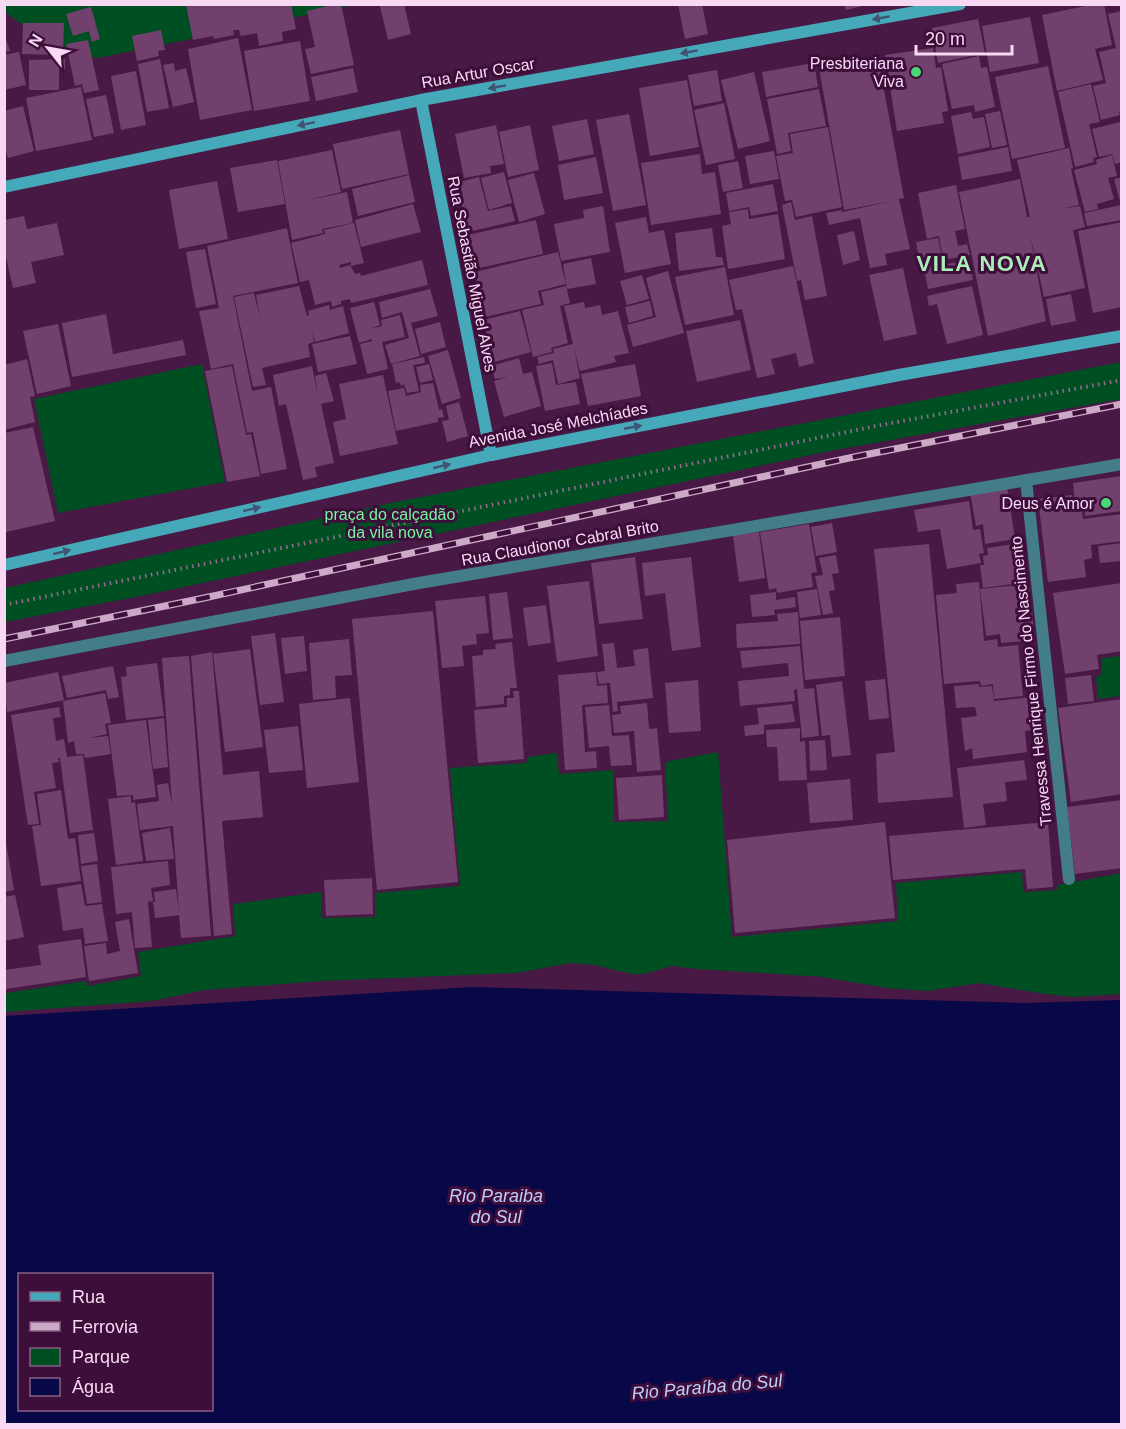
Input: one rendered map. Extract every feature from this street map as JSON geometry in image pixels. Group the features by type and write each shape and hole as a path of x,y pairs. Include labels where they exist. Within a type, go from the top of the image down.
{"street":[{"name":"Rua Artur Oscar","path":"4,187 420,100 960,4"},
{"name":"Rua Sebastião Miguel Alves","path":"420,100 491,455"},
{"name":"Avenida José Melchíades","path":"4,565 491,455 899,375 1122,336"},
{"name":"Rua Claudionor Cabral Brito","path":"4,661 419,584 1122,464"},
{"name":"Travessa Henrique Firmo do Nascimento","path":"1026,480 1069,879"}],"path":[{"path":"4,605 876,426 1122,380"}],"green space":[{"path":"4,5 355,5 98,58 74,52 51,42 10,16 5,11"},
{"name":"praça do calçadão da vila nova","path":"1121,362 1121,399 835,450 146,595 5,622 5,588 390,503"},
{"path":"202,364 225,482 58,513 34,399"},
{"path":"1121,656 1121,696 1098,699 1096,677 1102,674 1102,658"},
{"path":"718,752 732,937 898,921 896,883 1022,872 1023,892 1057,890 1058,885 1121,873 1121,994 1074,997 979,983 927,991 887,988 823,977 672,966 643,974 631,974 595,965 570,963 517,973 321,981 204,990 152,1001 5,1012 5,993 86,981 88,986 141,976 138,952 235,936 233,904 321,892 321,918 375,917 375,893 460,886 450,768 526,763 528,757 557,753 559,774 613,770 614,822 668,821 665,762"}],"water":[{"name":"Rio Paraiba do Sul","path":"472,987 1024,1003 1121,1000 1121,1424 5,1424 5,1016"}],"building":[{"path":"291,4 296,29 282,32 283,41 259,46 257,33 241,36 239,30 233,30 234,35 193,40 186,5"},
{"path":"341,4 354,65 311,74 305,49 315,47 307,11"},
{"path":"404,4 411,34 388,40 380,6"},
{"path":"678,4 702,4 708,34 685,39"},
{"path":"844,4 866,4 866,5 846,10"},
{"path":"1104,4 1112,45 1095,49 1103,80 1057,91 1042,15"},
{"path":"91,7 100,39 92,42 89,31 73,36 66,14"},
{"path":"1122,11 1122,111 1119,112 1120,115 1101,120 1093,86 1106,83 1099,52 1116,48 1108,14"},
{"path":"1030,17 1039,63 990,72 982,26"},
{"path":"978,19 985,53 938,63 932,28"},
{"path":"23,23 64,23 63,55 22,54"},
{"path":"161,30 165,50 158,51 159,56 137,61 132,36"},
{"path":"4,33 10,51 4,52"},
{"path":"238,38 252,110 200,120 188,49"},
{"path":"88,40 99,90 84,93 82,84 75,86 66,44"},
{"path":"300,41 310,101 254,111 244,51"},
{"path":"933,48 936,68 941,67 948,111 942,112 944,123 897,131 885,55"},
{"path":"19,52 26,85 4,90 4,55"},
{"path":"979,56 981,68 987,67 995,107 975,112 974,105 952,109 942,64"},
{"path":"878,57 904,198 899,199 910,249 885,254 887,265 870,268 860,218 829,225 826,213 842,210 842,212 892,201 844,210 819,68"},
{"path":"65,59 65,69 59,69 59,90 29,90 29,60"},
{"path":"160,59 169,108 147,112 138,64"},
{"path":"174,63 175,71 186,68 194,102 173,107 163,65"},
{"path":"814,63 818,87 766,97 762,72"},
{"path":"1048,66 1065,148 1012,159 995,77"},
{"path":"353,68 358,92 316,101 311,77"},
{"path":"717,70 722,101 694,106 688,75"},
{"path":"136,71 146,125 121,130 111,76"},
{"path":"754,72 770,141 738,149 721,80"},
{"path":"687,80 699,147 650,156 639,88"},
{"path":"1091,84 1100,122 1089,124 1097,157 1093,158 1094,162 1075,167 1058,92"},
{"path":"81,87 92,140 36,151 26,98"},
{"path":"819,89 826,126 788,133 791,151 777,154 767,99"},
{"path":"106,95 114,133 94,137 86,99"},
{"path":"724,103 735,159 706,165 694,110"},
{"path":"23,106 34,151 8,158 4,145 4,111"},
{"path":"1000,111 1007,145 992,148 985,114"},
{"path":"971,112 973,119 984,117 990,147 958,154 951,116"},
{"path":"629,114 646,205 613,211 596,120"},
{"path":"587,119 594,154 559,161 552,126"},
{"path":"1120,122 1122,162 1115,164 1112,154 1099,157 1092,129"},
{"path":"496,125 504,164 490,166 491,173 464,178 455,134"},
{"path":"530,125 539,170 508,177 499,132"},
{"path":"828,127 842,207 796,217 792,200 785,201 776,156 793,153 790,134"},
{"path":"400,130 409,174 342,189 333,144"},
{"path":"1008,147 1012,171 962,180 958,157"},
{"path":"1069,148 1079,205 1060,209 1080,206 1085,227 1073,230 1085,288 1044,297 1030,234 1046,321 988,336 959,192 1020,179 1027,217 1030,217 1017,160"},
{"path":"332,150 341,192 305,201 347,192 353,223 322,229 323,233 292,240 278,161"},
{"path":"774,151 779,179 750,184 745,156"},
{"path":"700,154 702,174 715,172 721,214 651,225 641,163"},
{"path":"1112,155 1117,176 1108,178 1114,199 1097,204 1098,209 1085,212 1074,170 1097,164 1096,160"},
{"path":"596,157 603,193 564,200 558,165"},
{"path":"277,160 285,204 238,212 230,168"},
{"path":"738,161 743,188 723,192 718,165"},
{"path":"504,172 512,203 489,210 481,178"},
{"path":"534,173 545,214 519,222 508,180"},
{"path":"409,175 415,202 358,216 352,189"},
{"path":"479,177 488,211 511,206 515,221 468,232 456,183"},
{"path":"1122,177 1122,220 1087,226 1084,213 1121,205 1114,179"},
{"path":"217,181 228,239 179,249 169,190"},
{"path":"773,184 778,211 751,216 749,207 729,211 726,193"},
{"path":"956,185 965,229 955,231 958,246 967,244 970,255 943,260 939,236 927,239 918,193"},
{"path":"791,202 795,220 812,216 827,296 805,300 801,280 797,281 782,205"},
{"path":"413,204 421,232 361,247 355,220"},
{"path":"603,206 610,252 561,261 554,224 584,218 583,210"},
{"path":"748,209 749,219 778,214 785,259 728,269 722,226 731,224 729,212"},
{"path":"24,216 27,229 57,223 64,255 31,262 36,283 13,288 4,248 4,220"},
{"path":"646,217 649,233 664,230 671,264 625,273 615,223"},
{"path":"536,220 543,254 470,270 463,236"},
{"path":"1122,222 1122,307 1093,313 1078,231"},
{"path":"354,223 364,263 351,266 351,262 339,265 340,268 350,265 355,274 360,273 361,276 422,260 428,285 351,303 350,299 341,301 341,304 332,307 331,301 315,305 309,280 300,282 291,243 325,234 324,230"},
{"path":"287,228 298,283 233,296 252,391 271,387 287,469 261,474 253,432 247,433 233,364 211,369 199,311 219,308 207,246"},
{"path":"712,228 716,257 722,257 724,265 679,271 675,233"},
{"path":"854,231 860,260 843,265 837,235"},
{"path":"938,238 942,258 920,263 916,242"},
{"path":"205,249 216,304 196,308 186,252"},
{"path":"558,252 566,284 538,291 541,304 485,317 475,272"},
{"path":"591,258 596,284 567,289 563,264"},
{"path":"969,260 973,280 928,289 923,264 941,261 942,265"},
{"path":"793,266 814,363 799,367 796,353 771,359 775,374 757,378 742,309 736,310 729,280"},
{"path":"725,267 734,315 685,325 675,277"},
{"path":"903,268 917,334 884,341 869,275"},
{"path":"668,271 684,333 633,347 627,325 656,317 646,278"},
{"path":"642,275 649,299 627,305 620,281"},
{"path":"299,286 307,316 308,311 329,305 330,310 343,306 349,333 315,342 312,331 314,342 308,344 310,357 262,368 266,385 253,387 234,297 254,293 260,318 256,295"},
{"path":"566,286 570,303 560,306 568,343 551,348 552,352 533,357 522,310 544,305 541,292"},
{"path":"972,286 983,335 947,344 937,304 929,306 927,296"},
{"path":"430,289 438,316 411,323 420,356 391,364 385,345 409,338 402,312 382,318 379,302"},
{"path":"1071,294 1076,321 1051,326 1046,299"},
{"path":"650,301 653,316 629,323 625,307"},
{"path":"374,302 380,325 369,329 382,326 381,320 400,315 405,337 382,342 388,369 367,374 360,344 372,341 372,339 359,343 350,308"},
{"path":"584,302 585,308 600,305 602,315 618,311 629,353 614,356 616,362 580,371 574,348 580,378 558,384 553,360 539,364 537,357 554,353 553,349 573,344 564,306"},
{"path":"520,311 531,352 494,362 483,320"},
{"path":"106,314 113,354 183,340 186,355 72,377 62,323"},
{"path":"740,320 751,370 697,382 686,331"},
{"path":"440,322 446,347 421,354 415,329"},
{"path":"58,324 71,386 37,394 23,331"},
{"path":"350,336 357,364 318,372 312,344"},
{"path":"448,350 461,398 442,404 428,356"},
{"path":"424,357 425,363 413,365 419,391 407,393 404,384 401,386 400,382 396,383 392,364"},
{"path":"519,358 523,374 532,372 541,406 504,417 494,381 507,377 495,379 491,366"},
{"path":"27,359 35,396 30,397 35,422 4,430 4,365"},
{"path":"552,363 556,385 576,382 580,404 545,411 536,366"},
{"path":"429,364 433,380 420,383 416,367"},
{"path":"635,364 641,396 588,406 581,374"},
{"path":"232,366 246,435 251,434 260,476 227,482 205,371"},
{"path":"312,366 318,397 315,376 326,373 334,401 321,404 334,463 315,467 317,477 303,480 286,404 279,406 273,375"},
{"path":"383,375 398,444 340,456 333,422 346,419 339,384"},
{"path":"433,383 439,410 442,409 444,417 438,418 438,422 396,431 388,391 404,388 406,396 421,392 420,385"},
{"path":"459,402 468,436 447,442 442,421 449,420 446,406"},
{"path":"33,427 55,521 6,532 4,433"},
{"path":"1121,476 1122,511 1085,516 1083,502 1075,503 1073,483"},
{"path":"1007,486 1015,539 985,544 983,524 976,526 970,492"},
{"path":"1072,495 1074,505 1081,504 1083,519 1122,514 1122,541 1091,545 1092,558 1084,560 1086,577 1048,582 1038,499"},
{"path":"969,501 973,530 980,529 984,553 979,554 981,563 947,569 940,529 918,532 914,510"},
{"path":"832,523 837,552 816,556 811,527"},
{"path":"809,524 817,572 811,573 813,587 777,593 776,588 769,590 760,532"},
{"path":"759,532 765,578 739,582 733,535"},
{"path":"1022,543 1027,582 983,588 980,565 984,565 983,556 988,555 987,548"},
{"path":"1122,543 1122,561 1100,563 1098,546"},
{"path":"929,544 953,797 878,803 876,754 895,752 874,549"},
{"path":"836,555 839,573 832,574 835,590 829,591 833,613 823,615 815,576 823,575 819,558"},
{"path":"635,557 643,619 599,624 591,563"},
{"path":"691,557 701,647 672,651 665,593 645,596 642,563"},
{"path":"589,581 598,656 557,662 547,586"},
{"path":"979,582 984,641 997,639 998,647 1018,645 1023,696 994,699 993,684 981,686 980,681 944,684 936,595 957,593 956,584"},
{"path":"1122,583 1122,651 1097,655 1099,669 1065,674 1053,593"},
{"path":"1029,584 1035,640 1001,643 1000,634 986,636 980,589"},
{"path":"817,589 821,615 800,618 797,592"},
{"path":"507,592 513,638 493,640 489,594"},
{"path":"776,592 776,600 795,597 796,607 774,610 775,615 752,617 750,595"},
{"path":"485,596 489,633 476,634 477,644 462,646 464,666 442,668 435,601"},
{"path":"546,605 551,643 528,646 523,608"},
{"path":"433,611 458,882 377,890 352,619"},
{"path":"798,612 800,644 737,648 736,624 778,621 777,614"},
{"path":"840,617 845,676 805,680 800,621"},
{"path":"275,633 284,702 260,705 251,636"},
{"path":"304,636 307,671 285,674 281,638"},
{"path":"349,639 352,675 335,676 336,698 313,700 309,643"},
{"path":"512,642 517,688 510,688 510,695 504,696 504,704 476,707 472,656 483,655 483,650 496,649 495,644"},
{"path":"614,643 617,668 635,666 633,650 648,648 653,698 617,702 618,711 613,712 610,683 599,684 597,672 605,671 602,644"},
{"path":"800,646 804,689 814,688 819,736 802,738 797,689 794,690 795,701 740,706 738,681 789,676 788,663 742,668 740,651"},
{"path":"250,649 263,747 225,752 213,654"},
{"path":"212,652 223,775 259,771 263,817 222,821 232,934 214,936 191,656"},
{"path":"189,656 211,936 181,938 179,915 155,918 153,902 155,902 154,892 176,889 179,912 173,826 140,830 137,804 159,801 157,785 168,783 172,804 162,658"},
{"path":"157,663 164,716 126,720 121,677 127,676 126,667"},
{"path":"113,666 119,697 108,699 106,690 67,698 62,676"},
{"path":"58,672 64,700 7,712 4,683"},
{"path":"596,672 597,686 607,685 608,703 582,705 585,752 596,751 597,768 565,770 558,675"},
{"path":"1091,675 1094,701 1068,704 1065,678"},
{"path":"885,679 889,718 869,720 865,681"},
{"path":"698,680 701,731 669,733 665,683"},
{"path":"842,681 851,755 832,757 830,735 822,736 816,685"},
{"path":"979,684 979,687 992,686 994,701 1034,697 1037,730 1025,731 1027,752 973,759 972,748 965,751 961,718 977,716 975,707 956,708 954,686"},
{"path":"513,691 519,691 524,759 478,763 474,710 507,707 507,698 514,698"},
{"path":"105,693 111,723 105,724 107,734 89,738 108,736 111,754 85,758 84,754 76,754 74,741 68,743 63,701"},
{"path":"350,698 359,782 307,788 299,704"},
{"path":"1122,699 1122,794 1071,802 1058,708"},
{"path":"647,703 649,729 657,728 661,770 637,772 634,731 614,733 612,715 621,714 620,706"},
{"path":"792,704 795,722 764,725 764,734 745,736 744,726 759,724 757,708"},
{"path":"609,705 612,736 629,735 632,765 611,766 609,746 589,748 585,707"},
{"path":"59,707 61,717 53,718 56,741 64,739 67,757 83,755 93,830 70,833 60,758 58,758 59,762 52,763 56,788 34,792 39,824 28,825 11,715"},
{"path":"164,718 168,767 153,769 148,720"},
{"path":"146,720 156,797 133,800 133,795 117,796 108,725"},
{"path":"298,726 303,770 269,773 264,730"},
{"path":"800,728 800,742 805,741 807,780 779,781 777,747 767,747 766,730"},
{"path":"825,740 827,770 810,771 809,741"},
{"path":"1024,760 1027,780 1005,782 1007,801 983,804 986,825 964,828 957,768"},
{"path":"662,775 664,817 619,820 616,778"},
{"path":"850,779 853,820 810,823 807,783"},
{"path":"61,790 68,839 75,838 81,881 41,886 32,826 41,825 37,794"},
{"path":"131,796 131,803 135,802 143,861 116,865 108,799"},
{"path":"1122,800 1122,868 1075,874 1067,807"},
{"path":"885,822 895,918 735,933 727,840"},
{"path":"1048,822 1053,887 1027,889 1025,869 893,880 889,836"},
{"path":"170,828 174,859 146,861 142,833"},
{"path":"4,831 14,890 4,892"},
{"path":"94,833 98,861 81,864 78,835"},
{"path":"168,861 170,885 151,888 153,901 148,902 152,947 135,948 132,912 116,914 111,867"},
{"path":"97,864 102,902 87,904 81,866"},
{"path":"372,878 373,914 326,916 324,880"},
{"path":"81,884 85,906 102,904 108,941 85,944 83,928 63,931 57,888"},
{"path":"15,895 24,937 4,941 4,897"},
{"path":"129,919 138,973 89,981 84,946 106,943 107,954 120,951 115,922"},
{"path":"81,939 86,977 6,989 4,970 41,965 38,945"}],"railway":[{"path":"4,639 849,458 1122,404"}],"place":[{"name":"Presbiteriana Viva","path":"916,72"},
{"name":"Deus é Amor","path":"1106,503"}],"district":[{"name":"VILA NOVA","path":"982,263"}],"water label":[{"name":"Rio Paraíba do Sul","path":"707,1387"}]}
